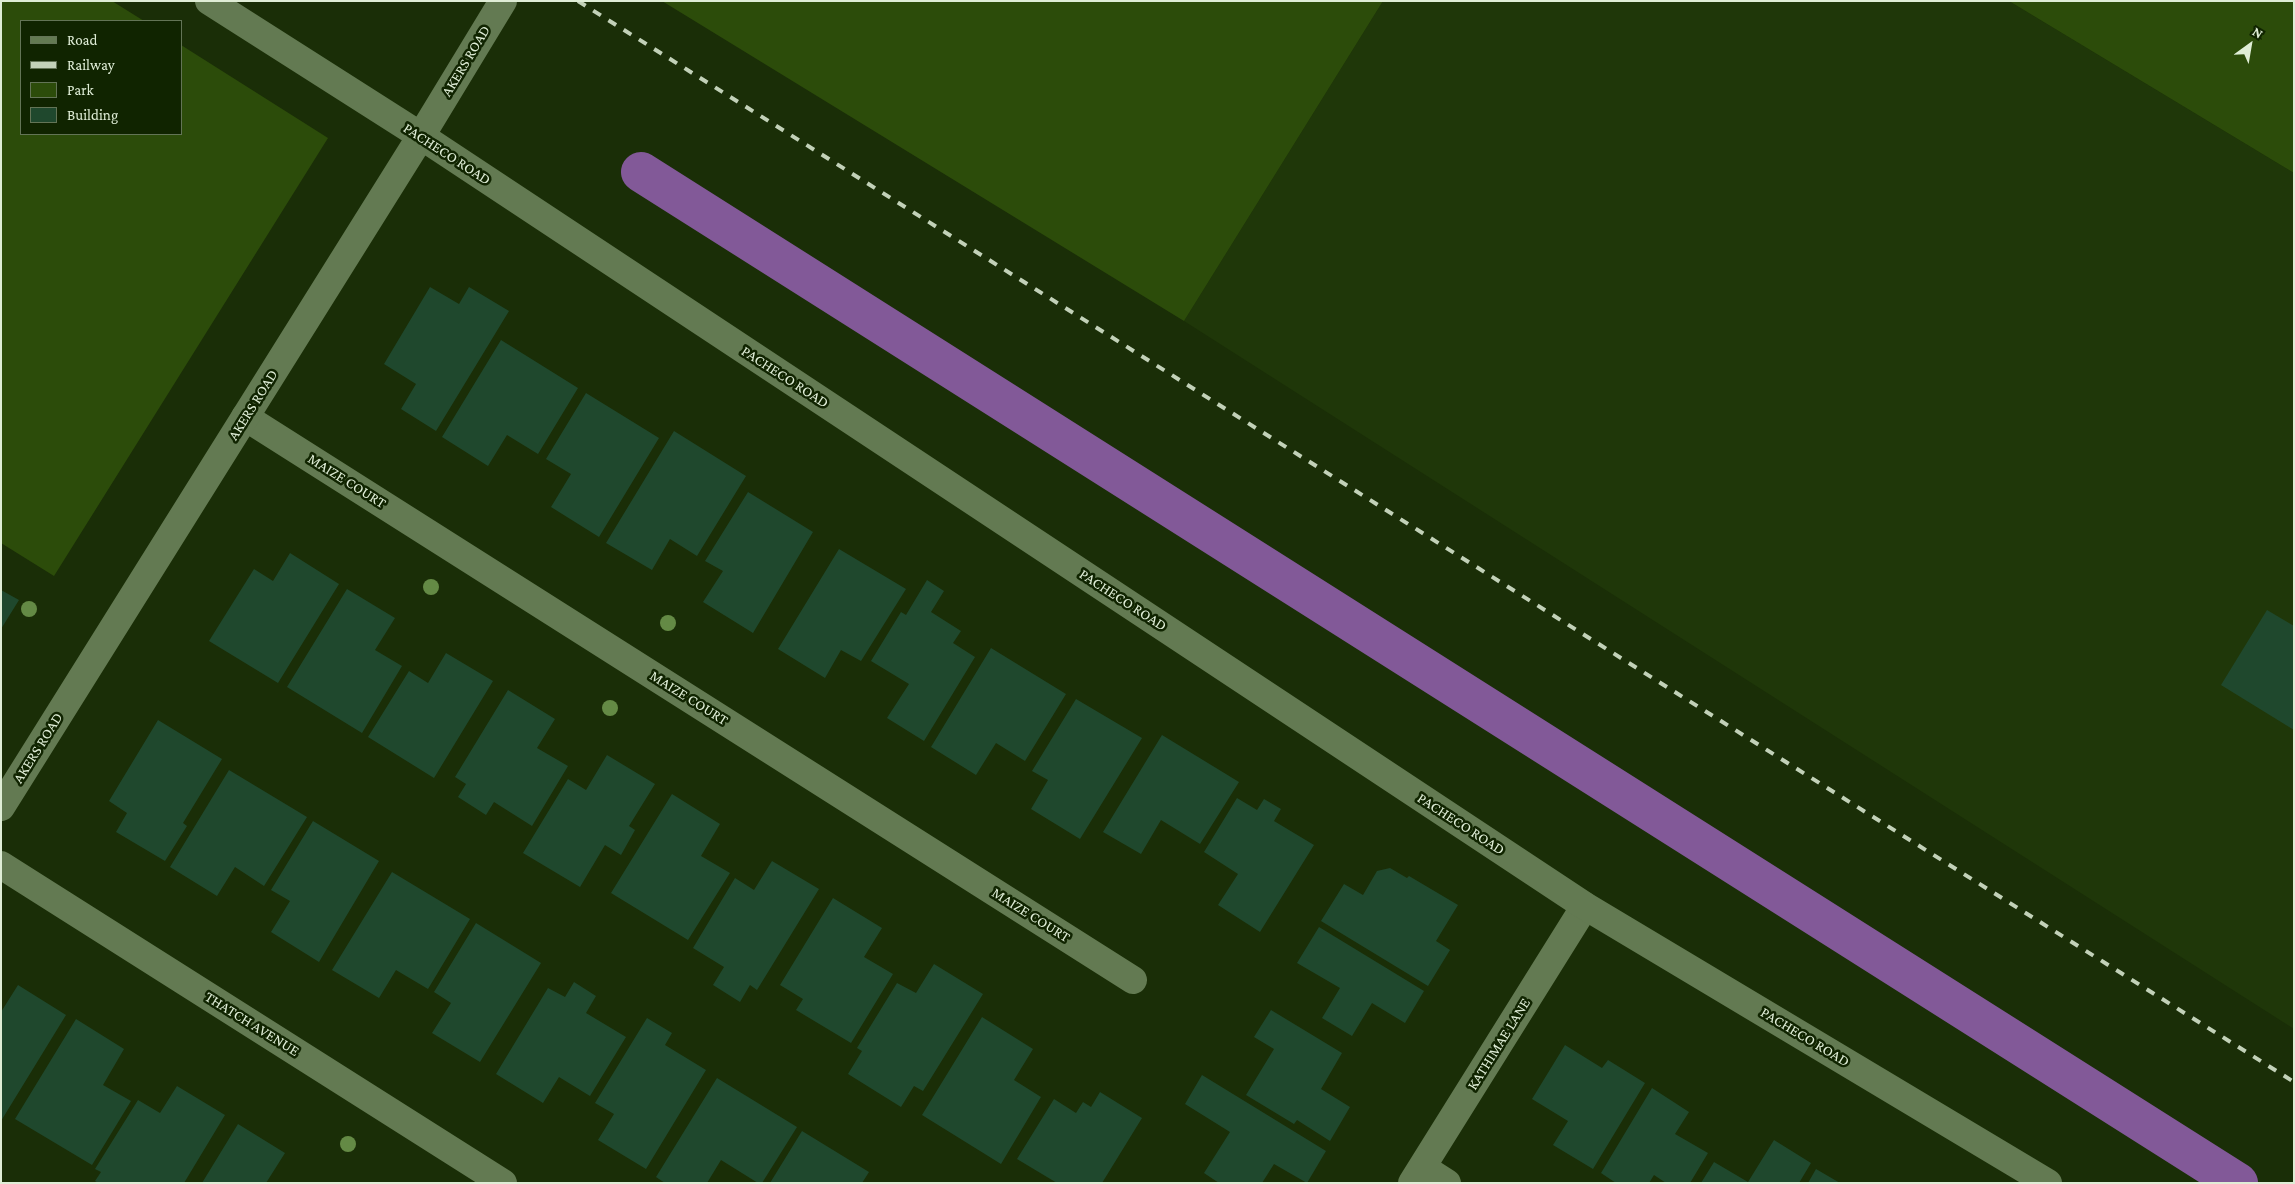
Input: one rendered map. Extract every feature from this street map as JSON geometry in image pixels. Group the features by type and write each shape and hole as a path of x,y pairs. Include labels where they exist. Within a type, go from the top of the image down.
{"street":[{"name":"PACHECO ROAD","path":"209,1 421,136 1585,906 2048,1183"},
{"name":"AKERS ROAD","path":"1,807 421,136 503,1"},
{"name":"MAIZE COURT","path":"245,417 1133,980"},
{"name":"THATCH AVENUE","path":"1,865 504,1183"},
{"name":"KATHIMAE LANE","path":"1417,1175 1585,906"},
{"path":"1417,1175 1447,1183"}],"shaded area":[{"path":"1383,1 2009,1 2294,173 2294,1029 1184,321"}],"green space":[{"path":"1,1 112,1 142,20 20,20 20,135 182,135 182,46 328,138 54,576 1,543"},
{"path":"662,1 1383,1 1184,321"},
{"path":"2009,1 2294,1 2294,173"}],"building":[{"path":"430,287 459,304 469,287 509,311 436,431 401,409 416,384 384,364"},
{"path":"501,340 578,388 538,454 507,435 488,466 442,437"},
{"path":"586,393 659,438 599,537 551,507 571,474 546,459"},
{"path":"674,431 746,476 697,556 670,539 652,570 606,543"},
{"path":"748,492 813,532 753,633 703,602 723,571 705,561"},
{"path":"839,549 906,589 861,661 841,650 825,678 778,649"},
{"path":"290,553 339,584 278,683 209,641 254,569 273,581"},
{"path":"927,580 944,591 931,612 961,631 953,643 975,657 924,741 887,718 909,684 871,661 901,612 906,615"},
{"path":"347,589 395,618 375,650 402,666 362,733 287,687"},
{"path":"1,590 19,600 1,629"},
{"path":"2267,610 2294,626 2294,730 2221,685"},
{"path":"991,648 1066,694 1025,761 996,743 976,775 931,747"},
{"path":"446,653 493,681 434,778 368,737 409,671 428,683"},
{"path":"508,690 555,719 537,748 568,766 532,826 494,802 486,815 458,797 466,784 455,777"},
{"path":"1076,699 1142,738 1080,839 1031,809 1048,780 1032,771"},
{"path":"158,720 222,759 183,823 187,826 165,861 116,832 127,813 109,801"},
{"path":"1162,735 1239,782 1200,844 1161,820 1141,854 1103,832"},
{"path":"607,755 655,784 629,826 635,830 621,855 605,845 580,887 523,853 568,779 586,790"},
{"path":"229,770 307,817 264,886 235,867 217,896 170,867"},
{"path":"672,794 720,824 701,856 730,873 688,940 611,893"},
{"path":"1237,798 1257,810 1264,799 1281,809 1274,821 1314,845 1260,932 1218,905 1238,874 1204,852"},
{"path":"313,821 379,861 319,962 271,932 290,901 271,890"},
{"path":"772,861 819,889 757,990 750,985 740,1002 713,985 724,967 693,948 735,878 754,890"},
{"path":"1390,868 1407,878 1409,876 1458,905 1436,941 1450,950 1428,986 1321,921 1344,884 1363,895 1377,871"},
{"path":"392,872 470,919 428,989 396,970 379,998 332,970"},
{"path":"833,898 882,928 864,957 893,974 851,1043 796,1010 803,999 780,985"},
{"path":"476,923 541,963 480,1062 432,1033 451,1003 434,992"},
{"path":"1319,927 1424,991 1405,1023 1372,1003 1352,1036 1322,1018 1340,988 1297,963"},
{"path":"934,964 983,994 923,1091 914,1086 901,1107 848,1074 862,1051 857,1048 897,983 916,993"},
{"path":"574,982 596,996 586,1013 626,1037 590,1096 559,1077 543,1103 496,1074 548,988 565,997"},
{"path":"18,985 66,1015 1,1121 1,1012"},
{"path":"1271,1010 1342,1053 1321,1089 1350,1107 1330,1141 1297,1120 1294,1124 1246,1095 1274,1049 1254,1037"},
{"path":"982,1017 1033,1049 1014,1080 1041,1097 1001,1164 922,1115"},
{"path":"647,1018 672,1033 665,1045 706,1070 646,1169 598,1140 614,1114 595,1103"},
{"path":"76,1019 124,1049 103,1085 131,1101 92,1165 15,1119"},
{"path":"1565,1045 1602,1068 1608,1060 1645,1083 1593,1169 1553,1145 1568,1121 1532,1099"},
{"path":"1202,1075 1326,1151 1307,1183 1274,1164 1262,1183 1219,1183 1204,1173 1230,1132 1185,1104"},
{"path":"717,1078 797,1127 762,1183 758,1183 721,1160 707,1183 665,1183 656,1177"},
{"path":"177,1086 225,1115 184,1183 98,1183 95,1181 101,1172 95,1169 138,1100 160,1113"},
{"path":"1652,1088 1689,1112 1675,1134 1708,1153 1690,1183 1666,1183 1654,1175 1649,1183 1616,1183 1601,1173"},
{"path":"1100,1092 1142,1118 1102,1183 1057,1183 1017,1159 1054,1099 1076,1113 1083,1102 1091,1107"},
{"path":"238,1124 285,1153 266,1183 202,1183"},
{"path":"802,1131 869,1172 862,1183 770,1183"},
{"path":"1774,1140 1811,1163 1799,1183 1701,1183 1714,1162 1748,1182"},
{"path":"1816,1169 1840,1183 1808,1183"}],"waterway":[{"path":"641,172 2238,1183"}],"railway":[{"path":"578,1 2294,1082"}]}
